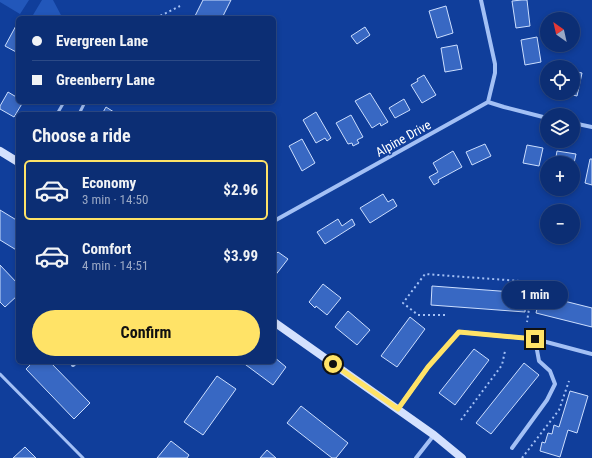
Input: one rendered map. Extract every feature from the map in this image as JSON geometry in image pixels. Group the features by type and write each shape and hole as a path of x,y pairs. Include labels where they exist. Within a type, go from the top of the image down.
{"street":[{"path":"481,0 495,64 488,102 504,108 540,116"},
{"name":"Alpine Drive","path":"276,220 488,102"},
{"path":"580,124 592,127"},
{"path":"0,151 16,161"},
{"path":"276,323 434,435 462,458"},
{"path":"398,409 428,367 459,332 535,339 592,354"},
{"path":"512,448 547,400 555,384 550,371 539,361 535,339"},
{"path":"416,458 434,435"}],"lane":[{"path":"0,374 83,458"}],"path":[{"path":"160,16 180,6"},
{"path":"445,315 418,315 403,303 425,274 533,282 527,322"},
{"path":"461,420 502,365 505,351"},
{"path":"522,458 559,410 570,381"}],"shaded area":[{"path":"0,0 29,0 20,14 0,2"},
{"path":"42,0 53,0 61,16 34,16 33,15"}],"building":[{"path":"203,0 231,0 223,16 195,16"},
{"path":"527,0 530,26 516,28 512,1"},
{"path":"446,6 453,33 437,38 429,11"},
{"path":"16,26 16,52 5,46"},
{"path":"365,27 370,35 357,44 351,36"},
{"path":"537,37 540,62 525,65 521,40"},
{"path":"457,45 462,69 445,72 441,48"},
{"path":"424,75 436,95 422,103 411,85"},
{"path":"8,92 16,97 16,104 22,104 14,117 0,109 0,106"},
{"path":"370,93 388,122 381,126 380,123 372,128 355,101"},
{"path":"404,99 410,110 395,118 389,108"},
{"path":"106,107 114,112 103,112"},
{"path":"316,112 331,138 327,141 325,138 316,143 303,120"},
{"path":"351,115 363,137 357,140 359,143 353,146 352,143 348,144 336,123"},
{"path":"302,139 315,163 302,171 289,146"},
{"path":"485,144 491,156 472,165 466,152"},
{"path":"527,145 543,148 539,166 523,163"},
{"path":"453,151 462,167 438,180 439,182 434,185 429,177 438,172 433,163"},
{"path":"557,151 576,154 576,156 556,156"},
{"path":"590,159 592,159 592,185 585,183"},
{"path":"383,194 388,202 393,199 397,206 370,223 360,208"},
{"path":"0,210 16,220 16,250 0,240"},
{"path":"338,219 342,226 352,219 355,225 325,244 317,232"},
{"path":"278,252 288,259 276,274 276,254"},
{"path":"0,265 16,282 16,297 5,307 0,302"},
{"path":"323,284 341,298 327,315 316,306 315,308 309,302"},
{"path":"432,286 526,293 525,312 431,305"},
{"path":"540,295 592,308 592,327 536,313"},
{"path":"348,311 370,330 357,345 335,327"},
{"path":"410,317 425,329 397,367 381,356"},
{"path":"474,349 489,360 455,405 439,393"},
{"path":"276,359 286,367 273,385 245,364 276,364"},
{"path":"524,363 539,375 491,434 476,423"},
{"path":"31,364 52,364 90,403 74,419 26,369"},
{"path":"217,376 236,389 203,435 184,422"},
{"path":"570,391 588,396 577,433 568,430 560,457 540,451 542,442 545,443 548,433 552,434 554,425 559,427"},
{"path":"301,406 348,443 336,458 332,458 287,423"},
{"path":"171,441 189,455 187,458 157,458"},
{"path":"25,447 36,458 13,458"},
{"path":"267,450 276,458 260,458"}],"route":[{"path":"333,364 398,409 428,367 459,332 535,339"}]}
